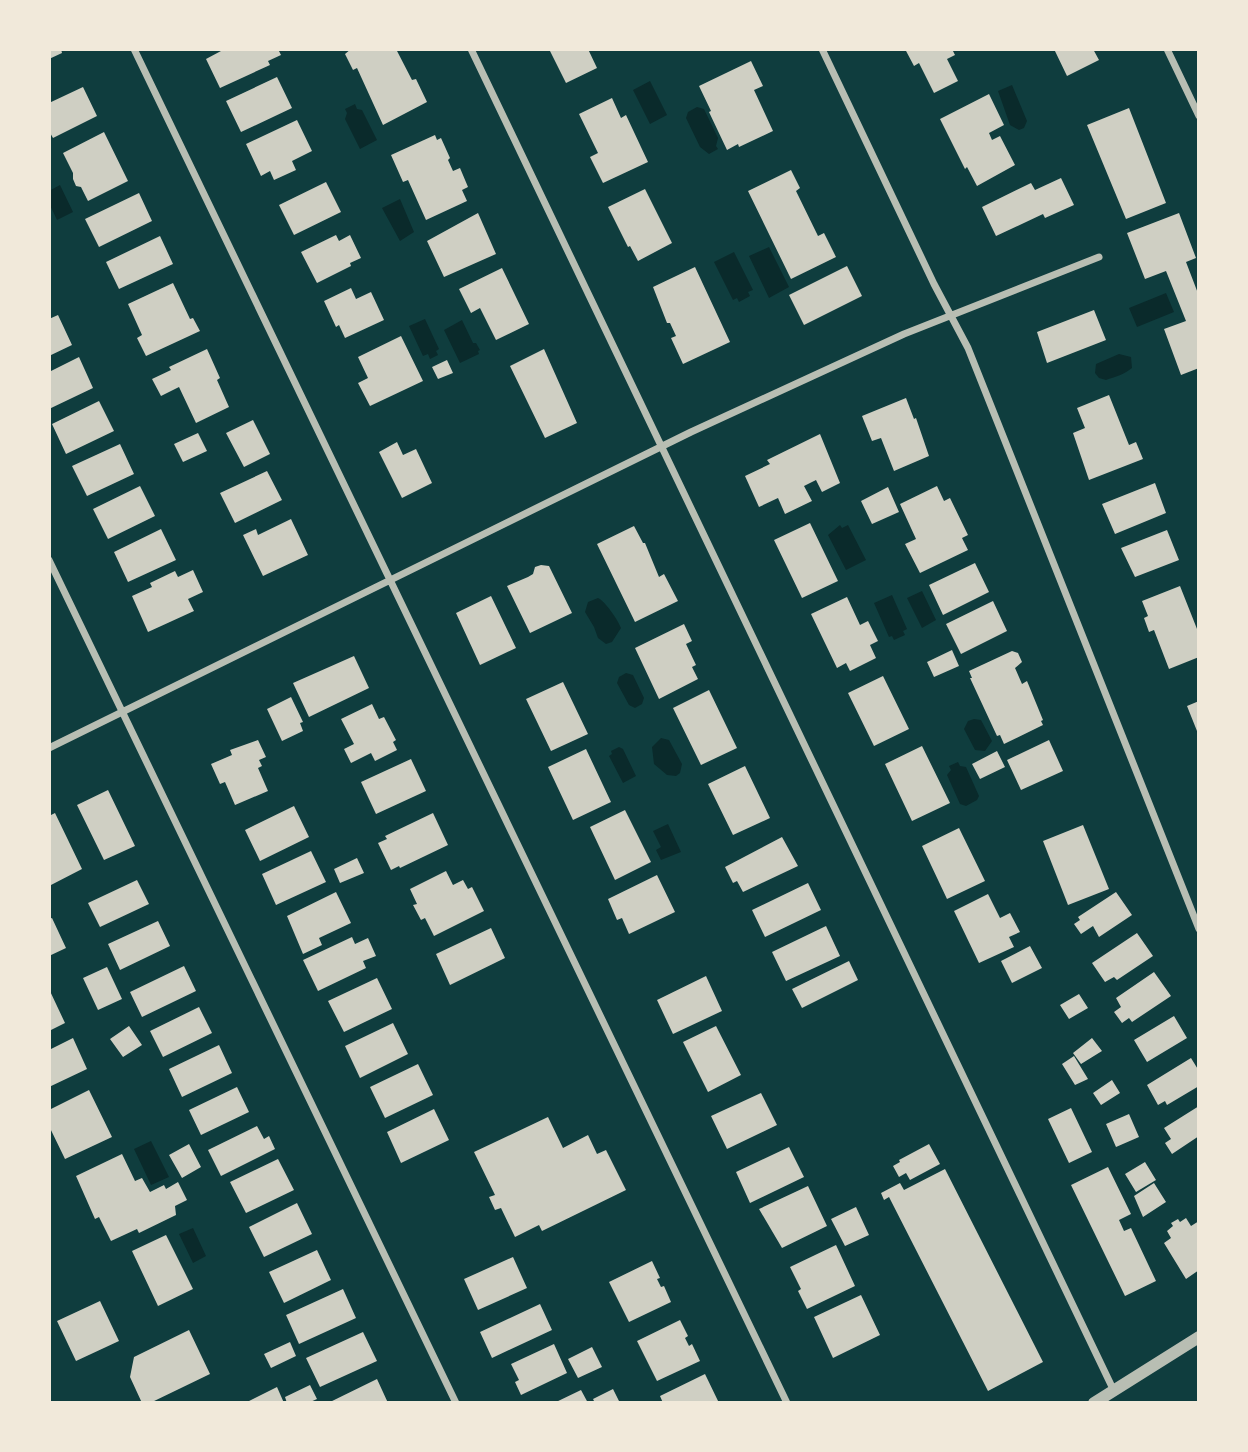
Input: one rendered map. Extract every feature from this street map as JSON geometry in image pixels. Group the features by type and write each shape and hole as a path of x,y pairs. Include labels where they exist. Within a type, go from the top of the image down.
{"street":[{"path":"134,49 787,1403"},
{"path":"471,49 1114,1391"},
{"path":"822,49 968,348 1199,929"},
{"path":"1167,49 1199,116"},
{"path":"49,748 663,446 904,334 1099,257"},
{"path":"49,560 456,1403"},
{"path":"1094,1403 1199,1337"}],"water":[{"path":"650,81 667,115 650,124 633,90"},
{"path":"1012,85 1027,121 1024,128 1019,130 1010,125 998,91"},
{"path":"355,104 357,109 362,110 377,140 360,149 345,119 345,109"},
{"path":"697,107 704,109 718,138 718,149 709,154 700,147 686,118 688,112"},
{"path":"60,185 73,212 57,220 49,203 49,191"},
{"path":"400,199 414,232 400,241 382,208"},
{"path":"769,247 789,287 769,298 749,256"},
{"path":"734,252 753,290 748,292 750,296 739,302 737,298 733,300 714,262"},
{"path":"1166,293 1174,312 1137,327 1129,308"},
{"path":"425,319 439,349 436,351 438,355 430,359 428,354 423,356 409,326"},
{"path":"462,320 473,343 476,343 480,350 479,354 460,363 444,330"},
{"path":"1119,354 1131,357 1132,368 1106,380 1099,378 1095,373 1096,364"},
{"path":"840,525 842,528 848,525 866,560 846,570 828,535"},
{"path":"922,591 936,620 922,628 907,598"},
{"path":"892,595 907,629 903,631 905,635 894,640 892,636 889,637 874,603"},
{"path":"598,598 611,611 621,628 612,642 606,644 598,638 585,612 588,602"},
{"path":"626,673 633,675 644,698 642,704 635,708 629,705 617,683 619,677"},
{"path":"981,720 992,741 985,751 975,750 964,729 968,721"},
{"path":"661,738 669,740 682,764 680,773 676,776 667,775 654,764 652,747"},
{"path":"619,747 623,749 636,776 623,783 609,756 611,751"},
{"path":"958,762 960,766 966,767 979,796 966,806 960,804 947,775 951,770 949,766"},
{"path":"668,824 681,852 661,860 656,850 661,847 653,831"},
{"path":"151,1141 169,1177 151,1185 134,1149"},
{"path":"193,1228 206,1256 193,1263 179,1234"}],"building":[{"path":"49,49 61,49 62,53 49,59"},
{"path":"220,49 278,49 281,55 268,61 270,65 220,88 206,59 221,51"},
{"path":"351,49 396,49 412,80 416,79 427,102 383,125 357,68 353,70 345,54"},
{"path":"549,49 588,49 597,68 566,83"},
{"path":"905,49 952,49 955,55 947,59 958,81 934,93 919,63 914,66"},
{"path":"1054,49 1093,49 1099,60 1067,76"},
{"path":"751,61 763,86 754,90 773,131 727,150 699,86"},
{"path":"277,77 292,108 241,132 226,101"},
{"path":"83,87 97,116 53,138 49,131 49,103"},
{"path":"989,94 1004,125 989,133 992,140 1000,136 1015,165 977,186 967,167 965,169 940,119"},
{"path":"612,98 621,118 626,115 648,162 603,183 590,157 598,153 579,114"},
{"path":"1129,108 1166,203 1126,219 1087,125"},
{"path":"297,120 312,151 292,161 296,170 274,180 270,171 261,176 246,144"},
{"path":"104,132 128,181 88,201 81,187 76,186 63,153"},
{"path":"435,135 437,140 441,138 453,171 460,168 468,187 462,190 467,201 426,220 408,180 403,182 391,155"},
{"path":"791,170 800,188 796,191 818,236 824,233 836,257 791,279 748,191"},
{"path":"1061,178 1074,205 1045,218 1043,214 996,236 982,207 1031,183 1035,190"},
{"path":"326,182 341,212 294,235 279,205"},
{"path":"645,189 672,243 638,261 608,207"},
{"path":"139,193 152,221 99,247 85,219"},
{"path":"478,213 496,254 444,277 427,241"},
{"path":"1179,213 1196,258 1186,262 1199,296 1199,368 1181,375 1164,329 1186,321 1166,271 1145,279 1127,233"},
{"path":"336,235 339,241 350,235 361,258 317,283 301,252"},
{"path":"160,236 173,264 119,289 106,262"},
{"path":"847,266 862,296 804,325 789,295"},
{"path":"695,267 730,342 683,364 671,338 676,336 670,323 667,323 653,287"},
{"path":"502,268 529,324 496,340 480,308 471,313 459,289"},
{"path":"173,283 190,319 193,318 200,331 146,356 137,338 142,335 128,304"},
{"path":"351,288 356,299 371,292 384,320 345,338 339,325 336,327 324,301"},
{"path":"1094,310 1106,340 1047,363 1037,332"},
{"path":"58,315 72,345 49,356 49,319"},
{"path":"401,336 423,381 370,406 358,383 368,378 358,357"},
{"path":"207,349 229,407 196,423 179,387 161,396 152,379 171,370 169,367"},
{"path":"544,349 577,423 545,438 510,366"},
{"path":"79,357 93,388 49,409 49,372"},
{"path":"447,360 453,373 438,379 432,367"},
{"path":"1109,395 1129,445 1136,442 1143,459 1089,480 1073,433 1085,428 1077,408"},
{"path":"906,398 929,456 894,471 881,438 872,441 862,416"},
{"path":"99,401 114,431 66,454 52,424"},
{"path":"253,420 270,454 244,467 226,433"},
{"path":"198,433 207,451 183,462 174,444"},
{"path":"820,434 840,483 822,492 816,480 804,486 812,501 785,514 778,498 759,507 745,476 770,464 767,460"},
{"path":"397,442 403,455 416,449 432,483 402,498 379,452"},
{"path":"120,444 134,474 87,496 72,466"},
{"path":"267,471 282,500 235,523 220,493"},
{"path":"1155,483 1166,513 1115,534 1102,504"},
{"path":"140,486 155,516 108,539 93,509"},
{"path":"937,486 944,501 950,498 968,535 962,538 968,550 920,573 905,544 916,539 900,504"},
{"path":"888,487 899,512 872,524 861,501"},
{"path":"291,519 308,555 263,576 243,535 256,529 258,535"},
{"path":"810,523 838,581 802,598 774,540"},
{"path":"634,526 645,543 659,577 664,574 678,601 635,622 597,544"},
{"path":"161,529 176,560 128,582 114,552"},
{"path":"1167,530 1179,560 1135,577 1121,548"},
{"path":"975,563 989,592 943,615 929,585"},
{"path":"549,566 572,613 530,633 507,586 533,574 535,567"},
{"path":"193,570 203,592 188,599 194,611 148,632 132,596 152,587 150,583 175,571 178,577"},
{"path":"1180,586 1199,634 1199,657 1169,669 1154,630 1149,632 1144,618 1148,616 1142,601"},
{"path":"491,596 516,648 480,665 456,613"},
{"path":"847,597 860,625 868,621 878,641 870,645 876,658 850,671 846,663 837,668 811,614"},
{"path":"993,601 1007,631 961,654 946,624"},
{"path":"684,624 692,641 686,644 696,665 692,667 698,679 659,699 635,648"},
{"path":"952,650 959,666 934,677 927,662"},
{"path":"1012,651 1018,653 1022,662 1015,668 1022,684 1027,681 1043,725 1004,744 1000,735 997,736 969,671"},
{"path":"354,656 369,688 309,717 293,683"},
{"path":"883,676 909,729 874,746 848,693"},
{"path":"563,682 588,734 551,751 526,699"},
{"path":"709,690 737,748 701,765 673,708"},
{"path":"291,697 303,722 300,723 303,731 282,741 267,709"},
{"path":"1199,701 1199,730 1197,731 1187,706"},
{"path":"372,704 379,719 384,717 396,740 393,742 397,750 375,761 371,753 351,763 344,749 354,744 341,719"},
{"path":"258,740 266,757 259,760 262,766 258,768 268,791 235,805 225,782 220,784 211,764 232,755 230,750"},
{"path":"1049,740 1063,771 1021,790 1007,760"},
{"path":"922,746 950,803 912,821 885,764"},
{"path":"586,749 611,802 573,820 548,767"},
{"path":"997,751 1005,767 980,779 972,764"},
{"path":"411,759 426,791 376,814 361,782"},
{"path":"745,766 770,818 733,835 708,784"},
{"path":"108,790 135,846 104,860 77,805"},
{"path":"294,806 309,837 260,861 245,830"},
{"path":"625,810 651,862 615,880 590,827"},
{"path":"55,813 82,869 51,885 49,816"},
{"path":"433,813 448,845 391,870 378,843 387,839 385,836"},
{"path":"1083,825 1109,889 1068,905 1043,841"},
{"path":"959,828 985,881 947,899 922,846"},
{"path":"782,837 798,866 743,892 737,881 733,883 725,867"},
{"path":"311,851 326,882 276,905 262,874"},
{"path":"357,858 364,873 340,883 334,869"},
{"path":"446,871 453,885 463,880 468,889 472,887 484,911 434,936 425,918 421,920 413,905 417,904 410,889"},
{"path":"657,875 675,912 629,934 622,918 617,920 608,899"},
{"path":"137,880 149,904 100,927 88,903"},
{"path":"808,883 821,910 765,937 752,910"},
{"path":"336,892 351,923 319,938 322,945 303,954 287,916"},
{"path":"1116,892 1132,915 1099,937 1093,926 1081,934 1074,924 1080,920 1078,917"},
{"path":"988,894 1000,918 1010,913 1020,932 1009,937 1014,947 979,963 954,911"},
{"path":"52,918 66,948 49,956 49,919"},
{"path":"158,921 170,946 120,970 108,944"},
{"path":"826,926 840,956 786,981 772,952"},
{"path":"491,928 505,958 450,985 436,954"},
{"path":"1137,933 1153,956 1117,980 1114,977 1105,982 1092,963"},
{"path":"352,937 355,944 368,938 376,956 363,961 366,968 318,991 303,960"},
{"path":"1030,946 1042,968 1012,983 1001,961"},
{"path":"849,961 858,980 802,1008 792,989"},
{"path":"184,966 196,991 142,1017 130,992"},
{"path":"107,967 122,999 98,1010 83,978"},
{"path":"1154,972 1171,996 1132,1022 1129,1018 1122,1023 1114,1012 1121,1007 1116,998"},
{"path":"706,976 722,1011 673,1034 657,1000"},
{"path":"377,978 392,1009 344,1032 328,1001"},
{"path":"49,989 65,1023 49,1031"},
{"path":"1079,994 1088,1008 1069,1019 1060,1005"},
{"path":"199,1007 212,1033 163,1057 150,1031"},
{"path":"1174,1016 1187,1038 1147,1062 1134,1040"},
{"path":"393,1023 408,1054 360,1078 345,1046"},
{"path":"129,1026 142,1045 123,1057 110,1039"},
{"path":"716,1026 741,1075 708,1092 683,1042"},
{"path":"73,1038 87,1069 49,1087 49,1050"},
{"path":"1092,1038 1102,1051 1081,1064 1073,1053"},
{"path":"219,1045 232,1073 182,1097 169,1069"},
{"path":"1074,1056 1088,1079 1075,1085 1062,1064"},
{"path":"1191,1058 1199,1071 1199,1086 1167,1105 1165,1101 1158,1105 1147,1085"},
{"path":"418,1064 433,1095 385,1118 370,1087"},
{"path":"1112,1080 1120,1093 1101,1105 1093,1093"},
{"path":"237,1087 249,1112 201,1135 189,1110"},
{"path":"89,1090 112,1137 65,1159 49,1126 49,1110"},
{"path":"761,1093 777,1125 727,1149 711,1116"},
{"path":"1199,1106 1199,1136 1172,1154 1165,1143 1171,1139 1164,1128"},
{"path":"1071,1108 1092,1152 1069,1163 1048,1119"},
{"path":"434,1109 449,1140 401,1163 387,1132"},
{"path":"1129,1114 1139,1137 1116,1147 1106,1124"},
{"path":"548,1117 563,1148 588,1135 597,1154 606,1150 626,1190 542,1231 539,1225 515,1237 501,1208 495,1210 489,1197 495,1195 474,1152"},
{"path":"257,1126 264,1139 269,1136 275,1149 221,1176 208,1150"},
{"path":"189,1144 201,1167 182,1178 169,1155"},
{"path":"929,1144 940,1164 910,1180 906,1173 899,1177 893,1166"},
{"path":"789,1147 804,1177 750,1203 736,1172"},
{"path":"122,1154 135,1181 142,1178 150,1192 164,1185 166,1189 178,1182 187,1200 175,1206 176,1215 139,1233 137,1229 111,1241 99,1217 95,1219 76,1176"},
{"path":"278,1159 294,1190 246,1213 230,1182"},
{"path":"1145,1162 1156,1180 1136,1192 1125,1174"},
{"path":"1108,1167 1131,1214 1119,1220 1124,1231 1131,1228 1156,1281 1125,1296 1071,1185"},
{"path":"945,1169 1043,1362 988,1391 889,1197 884,1200 881,1193 900,1183 904,1190"},
{"path":"1154,1183 1166,1202 1143,1217 1134,1196"},
{"path":"808,1186 827,1226 782,1248 759,1209"},
{"path":"297,1203 312,1234 264,1257 249,1227"},
{"path":"856,1207 869,1235 845,1246 831,1219"},
{"path":"1186,1218 1191,1226 1199,1221 1199,1270 1186,1279 1164,1243 1171,1238 1167,1231 1173,1226 1171,1223"},
{"path":"166,1235 193,1289 158,1306 132,1251"},
{"path":"836,1245 855,1286 807,1309 790,1267"},
{"path":"317,1250 331,1280 284,1303 269,1272"},
{"path":"513,1257 527,1288 478,1310 464,1279"},
{"path":"652,1261 660,1278 657,1279 661,1287 664,1286 671,1302 629,1322 609,1282"},
{"path":"343,1289 356,1318 299,1344 286,1315"},
{"path":"861,1295 880,1335 833,1358 814,1317"},
{"path":"100,1301 119,1341 76,1361 57,1321"},
{"path":"540,1304 552,1330 492,1358 480,1332"},
{"path":"680,1320 688,1336 685,1338 689,1346 692,1344 700,1361 657,1381 637,1341"},
{"path":"189,1330 210,1374 150,1403 142,1403 130,1377 134,1357"},
{"path":"363,1332 377,1361 320,1387 306,1358"},
{"path":"290,1342 296,1356 271,1368 264,1354"},
{"path":"554,1344 567,1373 521,1395 515,1382 519,1380 511,1364"},
{"path":"592,1347 602,1367 578,1378 568,1359"},
{"path":"705,1374 719,1403 663,1403 660,1396"},
{"path":"377,1379 388,1403 328,1403"},
{"path":"310,1385 317,1399 308,1403 287,1403 285,1397"},
{"path":"277,1387 284,1403 250,1403 249,1401"},
{"path":"613,1389 620,1403 595,1403 593,1399"},
{"path":"581,1390 588,1403 554,1403"}]}
